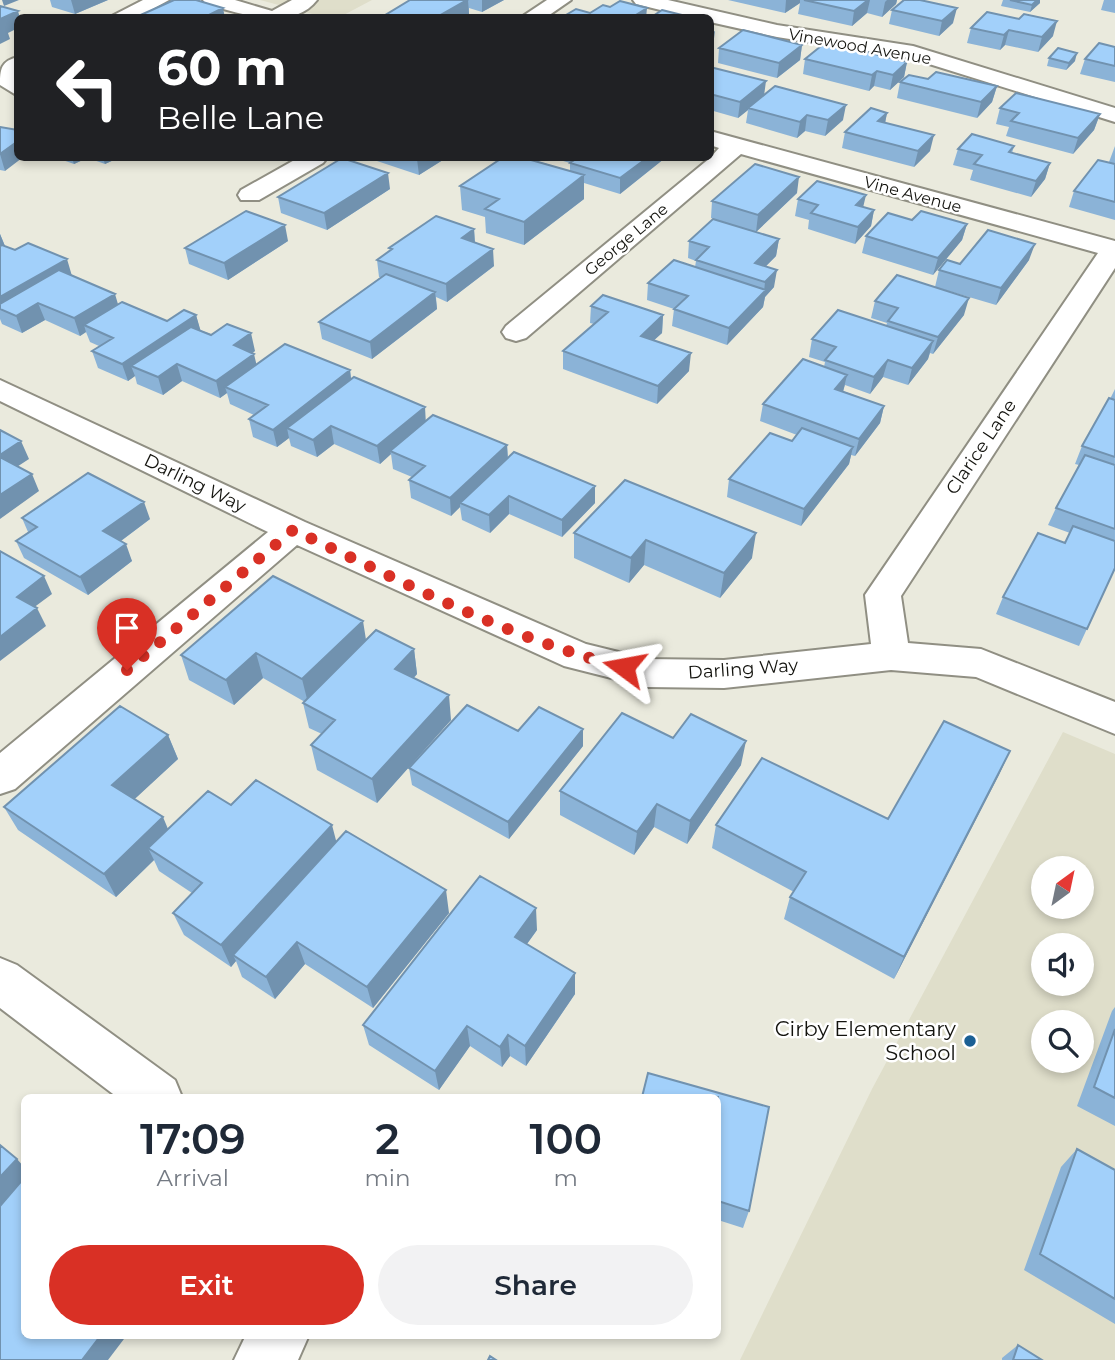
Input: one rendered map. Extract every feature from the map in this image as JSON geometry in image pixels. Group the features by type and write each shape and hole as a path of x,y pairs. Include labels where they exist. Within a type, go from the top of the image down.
{"street":[{"path":"127,14 159,0"},
{"path":"213,0 265,14"},
{"path":"281,14 307,0"},
{"path":"537,14 561,0"},
{"name":"Vinewood Avenue","path":"643,0 703,14"},
{"name":"Vinewood Avenue","path":"714,17 776,31 913,52 1115,115"},
{"path":"14,65 8,81 14,86"},
{"name":"Vine Avenue","path":"714,139 1114,249"},
{"name":"George Lane","path":"516,332 737,145"},
{"path":"250,195 311,161"},
{"name":"Clarice Lane","path":"891,656 883,595 1114,249"},
{"name":"Darling Way","path":"0,389 293,530 577,656 647,673 724,674 891,656 981,663 1115,719"},
{"path":"0,778 293,530"},
{"path":"0,980 153,1094"},
{"path":"263,1360 278,1339"}],"shaded area":[{"path":"260,0 372,0 346,14 313,14"},
{"name":"Cirby Elementary School","path":"1063,732 1115,754 1115,1360 740,1360 872,1089"}],"building":[{"path":"174,0 196,0 223,8 211,14 143,14"},
{"path":"410,0 467,0 442,14 387,14"},
{"path":"804,0 868,0 854,11"},
{"path":"904,0 920,0 957,8 942,21 892,10"},
{"path":"1010,0 1037,0 1032,5"},
{"path":"620,1 647,8 637,14 568,14 576,9 590,13 603,5 610,7"},
{"path":"0,6 18,11 0,19"},
{"path":"662,10 678,14 656,14"},
{"path":"987,12 1019,19 1024,14 1057,21 1042,37 1009,30 1004,35 971,28"},
{"path":"743,30 802,45 779,63 719,48"},
{"path":"826,42 907,62 893,75 877,71 872,75 805,59"},
{"path":"1099,43 1115,47 1115,66 1085,59"},
{"path":"1058,48 1077,53 1069,63 1049,58"},
{"path":"714,68 766,81 740,102 714,95"},
{"path":"936,72 997,86 981,102 900,82 909,75 928,79"},
{"path":"775,86 846,105 828,120 807,115 800,122 748,108"},
{"path":"1016,93 1100,114 1078,138 1011,121 1019,113 1000,108"},
{"path":"871,108 887,113 878,121 934,135 918,151 845,132"},
{"path":"0,127 14,129 14,144 0,154"},
{"path":"972,134 1014,146 1009,152 1050,163 1036,181 974,164 982,155 958,149"},
{"path":"1098,160 1115,164 1115,202 1074,191"},
{"path":"337,161 351,161 388,173 324,213 278,197"},
{"path":"498,161 535,161 584,175 524,222 485,209 499,199 460,186"},
{"path":"573,161 643,161 620,178 570,163"},
{"path":"755,164 799,177 758,215 712,201"},
{"path":"817,181 866,195 856,205 874,210 858,227 811,213 818,205 798,199"},
{"path":"246,211 285,225 224,263 185,248"},
{"path":"921,211 967,224 938,258 866,236 888,213 912,220"},
{"path":"436,216 474,229 462,238 493,249 446,284 377,260 392,249 389,248"},
{"path":"713,219 779,239 755,263 777,270 765,282 696,260 709,247 689,241"},
{"path":"988,230 1035,244 1001,288 939,270 947,260 960,264"},
{"path":"28,243 67,259 0,297 0,246 15,250"},
{"path":"674,260 766,290 729,328 674,309 688,296 648,283"},
{"path":"59,270 115,294 74,318 38,303 16,316 0,309 0,304"},
{"path":"386,274 435,292 370,342 319,322"},
{"path":"897,275 969,298 938,337 888,321 898,308 875,301"},
{"path":"603,295 663,315 641,336 691,353 658,386 563,351 608,312 591,306"},
{"path":"122,302 167,321 184,310 196,315 122,364 92,351 113,338 84,325"},
{"path":"838,310 933,341 912,368 888,360 874,377 825,360 836,347 812,339"},
{"path":"227,324 251,333 234,345 254,354 216,381 177,364 158,377 131,366 191,327 211,335"},
{"path":"285,344 350,370 273,430 249,419 268,405 225,387"},
{"path":"803,359 847,375 835,389 884,406 859,439 763,404"},
{"path":"354,377 425,407 377,446 331,426 313,440 287,428"},
{"path":"1109,398 1115,400 1115,457 1082,446"},
{"path":"433,415 507,445 450,498 409,480 425,466 390,451"},
{"path":"802,428 853,447 804,509 729,479 770,433 792,441"},
{"path":"0,430 21,441 0,455"},
{"path":"514,452 595,486 562,520 509,496 489,515 460,503"},
{"path":"1085,455 1115,465 1115,529 1056,508"},
{"path":"0,457 32,474 0,495"},
{"path":"88,473 144,502 103,531 126,544 80,577 16,541 37,527 22,518"},
{"path":"625,480 756,533 724,573 646,540 631,558 574,533"},
{"path":"1073,526 1115,541 1115,568 1087,629 1003,597 1038,533 1065,543"},
{"path":"0,551 44,576 17,597 37,608 0,637"},
{"path":"273,576 363,621 302,679 256,653 226,680 181,655"},
{"path":"376,630 414,649 395,669 449,695 372,779 311,745 335,720 303,703"},
{"path":"467,705 518,731 539,707 583,729 508,822 409,768"},
{"path":"120,706 168,735 112,785 163,817 104,874 4,807"},
{"path":"622,713 673,738 691,714 746,741 690,821 657,804 637,832 560,791"},
{"path":"944,721 1010,751 904,957 790,897 806,872 716,825 762,758 888,819"},
{"path":"256,780 332,825 221,945 173,913 202,883 148,848 208,791 231,805"},
{"path":"346,831 446,890 367,987 297,942 266,977 233,955"},
{"path":"480,876 536,908 515,937 575,973 525,1046 508,1035 500,1047 467,1026 435,1071 363,1025"},
{"path":"1115,1029 1115,1098 1094,1087"},
{"path":"648,1073 769,1107 749,1211 721,1202 721,1094 643,1094"},
{"path":"0,1145 17,1159 0,1177"},
{"path":"1077,1149 1115,1170 1115,1299 1040,1254"},
{"path":"21,1182 21,1339 98,1339 82,1360 0,1360 0,1206"},
{"path":"1018,1345 1042,1360 1013,1360"}],"place":[{"name":"Cirby Elementary School","path":"970,1041"}],"route":[{"path":"127,670 293,530 501,625 577,656 624,667"}]}
